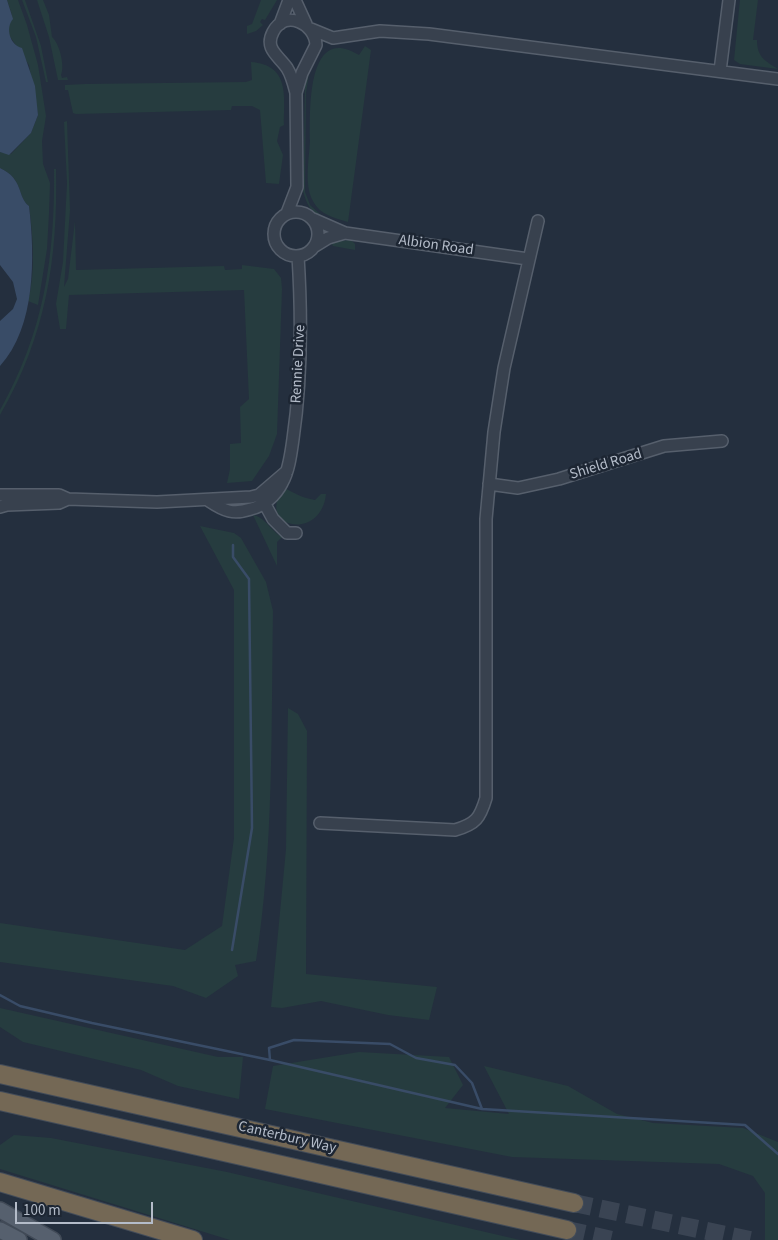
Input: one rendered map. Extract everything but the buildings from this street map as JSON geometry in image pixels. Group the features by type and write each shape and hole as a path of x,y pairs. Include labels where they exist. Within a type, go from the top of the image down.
{"highway":[{"name":"Canterbury Way","path":"0,1074 574,1203"},
{"name":"Canterbury Way","path":"0,1101 159,1136 319,1176 567,1230"},
{"path":"0,1182 192,1240"}],"main road":[{"path":"0,1210 53,1240"},
{"path":"0,1230 19,1240"}],"street":[{"path":"287,213 297,187 296,94 291,77 277,59 271,46 272,34 280,24 289,0"},
{"path":"295,0 316,40 314,50 307,61 296,94"},
{"path":"720,71 729,0"},
{"path":"280,24 293,20 333,38 380,31 429,34 778,79"},
{"path":"314,50 339,37"},
{"path":"282,63 295,66 307,61"},
{"path":"297,187 318,232 315,246 304,255 298,256 282,252 273,237 276,222 287,213 294,211 310,217"},
{"name":"Albion Road","path":"310,217 345,233 528,259"},
{"path":"320,823 455,830 470,826 482,814 486,798 486,541 489,484 494,432 504,368 538,221"},
{"name":"Albion Road","path":"315,246 328,238 345,233"},
{"name":"Rennie Drive","path":"0,507 7,505 58,503 68,499 209,501 228,512 240,513 284,482 298,404 302,319 298,256"},
{"name":"Shield Road","path":"489,484 518,488 578,473 664,446 722,441"},
{"name":"Rennie Drive","path":"0,494 59,495 68,499"},
{"path":"262,499 272,519 288,533 296,533"}],"green space":[{"path":"7,0 18,0 27,25 38,65 46,116 42,141 43,164 50,183 49,213 47,249 38,305 28,301 33,266 33,242 29,206 23,198 17,182 8,172 0,168 0,152 11,154 31,133 38,115 29,65 9,35 9,24 12,15"},
{"path":"22,0 25,0 41,46 48,82 46,82 36,37"},
{"path":"37,0 43,0 49,15 52,37 61,56 61,75 62,78 67,77 68,80 58,80 49,37"},
{"path":"261,0 277,0 265,20 262,19 260,22 263,25 256,31 247,34 247,26 252,24"},
{"path":"740,0 758,0 753,40 757,40 760,55 778,69 740,64 734,60"},
{"path":"365,46 371,50 348,222 324,213 316,206 310,195 308,172 310,111 315,75 320,60 329,51 342,48 359,55"},
{"path":"316,57 309,73 306,93 305,192 310,205 323,217 312,211 307,204 303,191 305,84 308,71"},
{"path":"251,62 264,64 273,69 279,76 282,84 284,93 284,125 280,127 277,141 283,155 279,184 266,183 260,110 252,106 232,106 231,110 76,114 73,113 68,90 65,90 65,85 85,84 246,82 252,80"},
{"path":"67,121 70,210 64,287 68,279 75,221 76,270 224,266 225,270 242,269 242,265 274,269 281,278 277,434 269,456 252,481 227,483 230,469 230,444 241,443 240,407 249,399 244,290 69,295 66,329 60,329 56,304 63,262 67,183 64,122"},
{"path":"54,169 56,169 55,234 46,296 28,356 16,385 0,415 0,410 27,352 37,323 44,293 52,233"},
{"path":"351,240 355,244 355,250 333,246 330,242"},
{"path":"284,488 302,497 315,500 321,494 326,494 322,509 313,519 303,524 292,524 283,520 277,512 277,501"},
{"path":"253,515 265,521 282,537 277,542 277,566"},
{"path":"200,526 234,533 241,538 266,582 273,611 269,830 262,917 256,961 235,965 238,976 206,998 173,986 0,962 0,923 185,950 222,926 234,838 234,590"},
{"path":"288,708 298,714 307,731 306,974 437,987 429,1020 388,1015 321,1001 282,1008 271,1007 286,849"},
{"path":"0,1008 218,1057 243,1057 239,1099 178,1086 141,1070 23,1042 0,1027"},
{"path":"359,1052 449,1057 463,1085 445,1108 509,1114 484,1066 568,1086 617,1114 653,1123 743,1128 778,1142 778,1240 765,1240 765,1193 753,1176 719,1164 512,1157 265,1109 273,1066"},
{"path":"14,1135 51,1138 227,1172 520,1240 230,1240 0,1169 0,1145"}],"water":[{"path":"0,0 7,0 13,19 9,27 10,36 14,43 22,48 35,86 38,115 31,133 9,155 0,152"},
{"path":"0,168 8,172 17,182 25,202 29,206 32,268 27,311 21,332 12,350 0,366 0,321 13,309 17,299 13,282 0,265"}],"waterway":[{"path":"232,950 252,828 249,579 233,557 233,545"},
{"path":"0,995 20,1006 270,1060 482,1109 745,1125 778,1154"},
{"path":"270,1060 269,1048 294,1040 390,1044 416,1058 455,1065 472,1083 482,1109"}],"tunnel":[{"path":"574,1203 750,1240"},
{"path":"567,1230 612,1240"}]}
